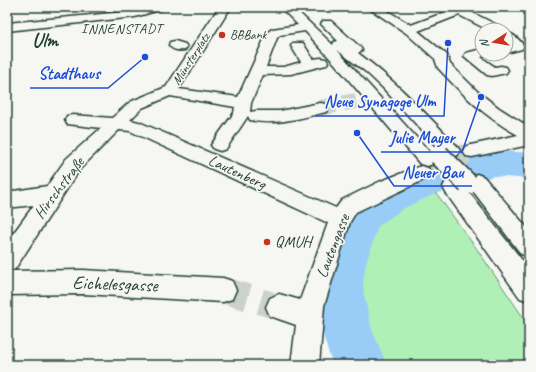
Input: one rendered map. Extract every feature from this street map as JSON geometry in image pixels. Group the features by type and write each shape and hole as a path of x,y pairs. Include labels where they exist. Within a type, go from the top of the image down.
{"street":[{"path":"7,27 135,14 159,7"},
{"name":"Münsterplatz","path":"136,105 171,90 225,7"},
{"path":"286,7 339,59 373,97 434,159 496,205 529,247"},
{"path":"303,7 339,45 371,69"},
{"path":"373,7 410,30 442,58 443,65 485,106 509,124 529,134"},
{"path":"410,30 461,8 484,22"},
{"path":"327,24 352,47 396,100 434,159"},
{"path":"220,144 246,112 258,70 271,36 276,32 307,27"},
{"path":"298,46 309,64"},
{"path":"258,70 269,72 300,69 309,64 339,59"},
{"path":"479,62 492,72 502,70"},
{"name":"Münsterplatz","path":"171,90 176,93 246,112 280,116 320,108"},
{"path":"356,100 373,97 396,100"},
{"name":"Hirschstraße","path":"7,261 73,164 125,124 136,105"},
{"path":"73,120 125,124"},
{"name":"Lautenberg","path":"125,124 340,219"},
{"path":"472,151 529,139"},
{"name":"Lautengasse","path":"305,365 311,306 340,219 349,206 388,187 434,159"},
{"path":"466,184 529,289"},
{"path":"7,200 52,194"},
{"name":"Eichelesgasse","path":"7,283 83,282 223,290"},
{"path":"279,307 310,316"}],"green space":[{"path":"431,186 479,252 529,326 529,365 369,365 352,332 348,270 360,237 372,216 406,197"}],"waterway":[{"path":"360,365 347,330 341,307 340,282 348,250 361,218 367,211 391,197 423,183 494,163 529,166"}],"tunnel":[{"path":"320,108 356,101"},
{"path":"421,173 472,151"},
{"path":"223,290 279,307"}],"place":[{"name":"BBBank","path":"222,35"},
{"name":"Neue Synagoge Ulm","path":"448,43"},
{"name":"Stadthaus","path":"145,57"},
{"name":"Julie Mayer","path":"481,97"},
{"name":"Neuer Bau","path":"357,133"},
{"name":"QMUH","path":"267,242"}],"district":[{"name":"INNENSTADT","path":"122,28"},
{"name":"Ulm","path":"45,40"}]}
